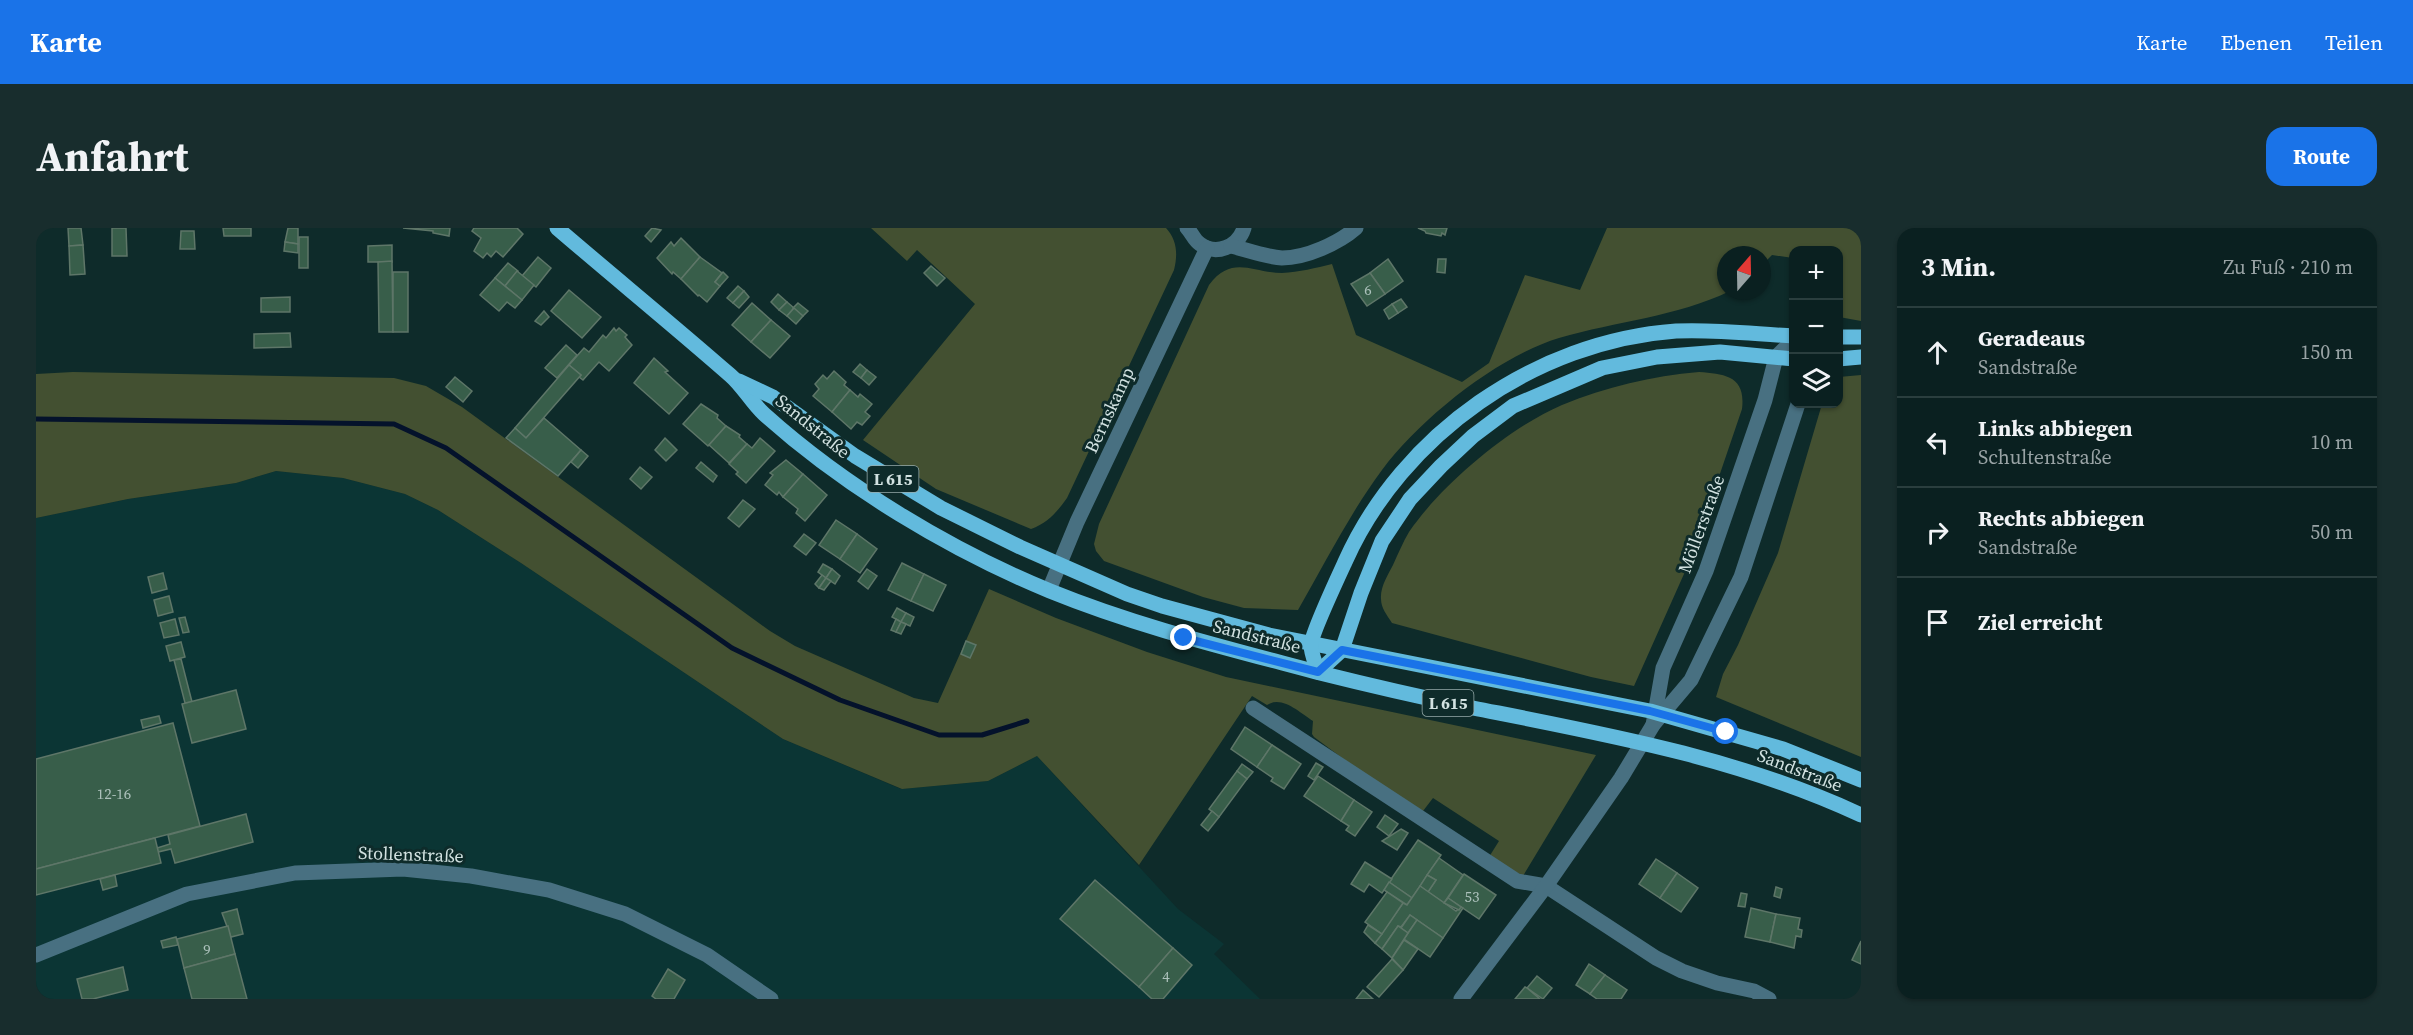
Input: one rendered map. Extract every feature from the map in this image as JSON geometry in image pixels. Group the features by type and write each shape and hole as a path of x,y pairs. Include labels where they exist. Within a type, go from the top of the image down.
{"main road":[{"name":"Sandstraße","path":"557,228 735,379 761,412 825,463 887,507 955,546 1049,590 1184,638 1367,686 1579,728 1741,769 1830,801 1861,815"},
{"path":"1789,338 1675,331 1617,341 1563,357 1514,380 1468,410 1426,447 1388,489 1354,541 1311,644 1318,672 1342,650 1361,593 1382,541 1410,499 1473,436 1513,406 1602,368 1657,357 1720,352 1789,358"},
{"path":"1843,337 1861,337"},
{"path":"1843,359 1861,357"},
{"name":"Sandstraße","path":"735,379 773,397 855,456 941,508 1127,594 1162,606 1311,644 1650,711 1783,749 1861,780"}],"street":[{"path":"1189,229 1197,242 1207,248 1219,250 1231,246 1244,228"},
{"path":"1231,246 1282,258 1303,254 1328,245 1347,236 1356,228"},
{"name":"Bernskamp","path":"1049,590 1077,522 1207,248"},
{"path":"1776,357 1789,343"},
{"name":"Möllerstraße","path":"1653,725 1663,668 1706,571 1765,400 1776,357"},
{"name":"Möllerstraße","path":"1461,999 1546,886 1621,778 1653,725 1691,680 1741,577 1797,408"},
{"path":"1253,708 1517,881 1546,886 1656,957 1700,978 1754,992 1769,999"},
{"name":"Stollenstraße","path":"36,956 187,894 295,873 403,870 471,876 549,890 625,914 707,955 771,999"}],"shaded area":[{"path":"276,471 343,478 405,494 438,510 783,739 901,789 988,781 1037,756 1178,909 1224,944 1214,954 1260,999 36,999 36,518 128,499 236,483"}],"green space":[{"path":"871,228 1166,228 1172,237 1176,253 1174,270 1067,498 1042,524 1031,529 936,489 863,440 975,304 917,250 907,261"},
{"path":"1607,228 1861,228 1861,321 1843,318 1843,246 1789,246 1789,257 1771,256 1771,246 1717,246 1717,297 1667,313 1559,338 1535,347 1486,374 1417,430 1382,470 1359,503 1298,610 1244,608 1203,597 1104,561 1096,551 1094,544 1099,524 1209,285 1226,270 1243,267 1282,273 1332,264 1356,335 1462,382 1489,363 1525,275 1580,290"},
{"path":"73,372 394,378 426,386 462,407 770,631 795,646 914,698 938,703 989,589 1056,618 1147,652 1226,677 1596,755 1523,876 1489,857 1499,841 1433,798 1423,811 1357,769 1314,737 1312,734 1313,721 1297,710 1279,702 1267,705 1252,696 1139,865 1037,756 988,781 902,789 783,739 521,563 438,510 405,494 343,478 276,471 236,483 128,499 36,518 36,374"},
{"path":"1699,372 1725,376 1737,383 1741,390 1742,409 1692,556 1634,686 1591,677 1392,623 1383,608 1381,595 1385,581 1409,532 1439,495 1478,459 1499,442 1562,405 1629,383"},
{"path":"1861,375 1861,757 1716,697 1723,674 1778,553 1821,408 1843,408 1843,377"}],"building":[{"path":"68,228 81,228 83,245 69,246"},
{"path":"112,228 126,228 127,256 112,256"},
{"path":"223,228 251,228 251,236 224,236"},
{"path":"288,228 298,228 298,244 285,242"},
{"path":"403,228 450,228 449,236 433,233 433,231"},
{"path":"474,228 517,228 523,234 503,257 496,251 491,257 487,253 483,258 474,251 481,238 472,231"},
{"path":"652,228 661,230 651,242 645,236"},
{"path":"1418,228 1447,228 1445,235 1442,233 1441,236 1426,233"},
{"path":"181,231 194,231 195,249 180,249"},
{"path":"299,237 308,237 308,268 299,268"},
{"path":"681,238 700,257 681,279 673,272 672,274 657,258 671,242 674,246"},
{"path":"285,242 298,244 298,253 284,251"},
{"path":"83,245 85,274 70,275 69,246"},
{"path":"392,245 392,262 368,262 368,246"},
{"path":"538,257 551,268 536,287 522,276"},
{"path":"700,257 722,273 715,282 720,286 707,302 681,279"},
{"path":"1388,259 1403,281 1385,294 1370,273"},
{"path":"1438,259 1446,259 1445,273 1437,272"},
{"path":"392,261 393,332 379,332 378,262"},
{"path":"508,263 518,271 505,286 495,278"},
{"path":"931,266 945,278 937,286 924,273"},
{"path":"517,271 534,285 522,300 505,286"},
{"path":"393,272 408,272 408,332 393,332"},
{"path":"723,272 728,277 720,286 715,282"},
{"path":"1370,273 1385,294 1367,306 1351,284"},
{"path":"495,278 522,300 515,308 507,302 499,311 480,295"},
{"path":"738,286 744,291 733,303 727,298"},
{"path":"569,290 601,317 582,338 551,311"},
{"path":"744,291 749,297 739,308 733,303"},
{"path":"778,294 787,302 779,310 771,302"},
{"path":"290,297 290,312 261,312 261,298"},
{"path":"1401,299 1407,307 1398,313 1392,304"},
{"path":"787,302 794,308 787,316 779,310"},
{"path":"752,303 771,320 751,342 732,325"},
{"path":"798,303 808,311 803,316 793,308"},
{"path":"1392,304 1398,313 1389,319 1384,310"},
{"path":"794,308 803,316 796,324 787,316"},
{"path":"544,311 549,317 541,325 535,321"},
{"path":"771,320 790,336 770,358 751,342"},
{"path":"614,328 616,331 619,328 627,335 625,337 632,345 609,371 599,362 583,380 579,377 581,375 569,365 584,348 589,352 603,335 606,338"},
{"path":"290,333 291,347 254,348 254,334"},
{"path":"566,345 577,355 557,378 545,368"},
{"path":"654,358 668,371 665,372 688,393 669,414 634,383"},
{"path":"860,364 867,370 861,378 853,372"},
{"path":"569,365 581,375 526,438 515,428"},
{"path":"867,370 876,377 869,385 861,378"},
{"path":"834,371 846,382 844,385 850,390 832,412 813,396 819,389 815,384 823,375 827,379"},
{"path":"455,377 472,391 463,402 446,387"},
{"path":"850,390 858,397 860,394 872,404 865,412 870,416 862,425 857,422 851,429 832,412"},
{"path":"701,404 718,415 717,418 726,426 708,446 683,424"},
{"path":"544,418 581,450 558,476 506,438 515,428 526,438"},
{"path":"726,426 740,435 739,437 747,444 729,463 709,445"},
{"path":"665,438 677,450 666,461 655,450"},
{"path":"760,438 775,451 746,483 729,464 747,444 752,448"},
{"path":"581,450 588,456 578,468 571,462"},
{"path":"786,460 803,474 783,497 779,492 777,495 765,485 773,475 770,473"},
{"path":"701,462 717,476 713,482 696,468"},
{"path":"640,467 652,477 641,489 630,479"},
{"path":"803,474 827,495 805,521 796,513 798,509 783,497"},
{"path":"743,500 755,509 739,527 728,518"},
{"path":"836,520 857,534 840,559 819,545"},
{"path":"804,534 816,543 806,555 794,546"},
{"path":"857,534 877,549 860,573 840,559"},
{"path":"902,563 924,574 911,601 888,590"},
{"path":"823,564 832,569 826,578 818,572"},
{"path":"832,569 840,576 835,584 826,578"},
{"path":"867,569 877,576 868,589 858,581"},
{"path":"163,573 167,589 152,593 148,577"},
{"path":"924,574 946,585 933,611 911,601"},
{"path":"822,575 826,578 819,588 815,584"},
{"path":"826,578 831,581 824,590 819,588"},
{"path":"169,596 173,612 158,616 154,600"},
{"path":"897,608 906,613 901,622 892,617"},
{"path":"906,613 914,617 910,626 901,622"},
{"path":"185,617 189,632 183,633 179,618"},
{"path":"175,619 179,635 164,638 160,623"},
{"path":"896,619 901,622 896,632 891,630"},
{"path":"901,622 906,624 901,634 896,632"},
{"path":"966,641 976,645 970,658 961,654"},
{"path":"181,642 185,657 170,661 166,646"},
{"path":"181,659 192,702 185,703 174,660"},
{"path":"236,690 246,729 192,743 182,704"},
{"path":"159,716 161,723 143,728 141,720"},
{"path":"173,723 200,826 36,869 36,759"},
{"path":"1245,727 1272,745 1257,767 1231,749"},
{"path":"1272,745 1301,764 1284,789 1271,781 1273,778 1257,767"},
{"path":"1316,763 1323,767 1314,780 1308,776"},
{"path":"1242,764 1253,772 1247,779 1237,771"},
{"path":"1237,771 1247,779 1219,817 1209,809"},
{"path":"1318,776 1354,800 1341,821 1304,796"},
{"path":"1354,800 1372,812 1355,836 1346,830 1349,826 1341,821"},
{"path":"1212,811 1219,817 1208,831 1201,825"},
{"path":"246,814 253,842 175,863 171,849 158,852 157,848 170,844 168,835"},
{"path":"1385,815 1398,824 1389,836 1377,827"},
{"path":"1401,829 1408,833 1397,850 1382,841"},
{"path":"155,838 161,863 36,895 36,869"},
{"path":"1418,840 1441,855 1412,898 1389,882"},
{"path":"1439,858 1463,875 1444,903 1428,892 1436,880 1427,875"},
{"path":"1656,859 1677,873 1660,898 1639,884"},
{"path":"1365,862 1392,879 1382,893 1369,884 1364,892 1351,884"},
{"path":"1677,873 1698,888 1681,912 1660,898"},
{"path":"1464,874 1496,895 1479,919 1448,898"},
{"path":"115,875 117,886 103,890 100,879"},
{"path":"1427,875 1436,880 1428,892 1420,886"},
{"path":"1095,880 1173,948 1139,987 1060,919"},
{"path":"1389,882 1412,898 1407,905 1384,890"},
{"path":"1420,886 1456,911 1463,908 1443,938 1410,915 1401,927 1398,926 1382,949 1375,943 1403,903 1407,905"},
{"path":"1776,887 1782,889 1780,898 1774,896"},
{"path":"1387,892 1403,903 1382,934 1365,922"},
{"path":"1741,893 1747,894 1745,907 1738,906"},
{"path":"1448,898 1461,907 1459,910 1444,903"},
{"path":"1751,908 1776,914 1770,942 1745,937"},
{"path":"237,909 243,934 231,937 222,913"},
{"path":"1776,914 1800,918 1798,929 1802,930 1801,937 1796,936 1794,948 1770,942"},
{"path":"1410,915 1417,920 1408,933 1401,928"},
{"path":"1417,920 1443,938 1430,957 1404,939"},
{"path":"1368,925 1382,934 1375,943 1364,932"},
{"path":"228,926 235,954 184,968 177,939"},
{"path":"1398,926 1408,933 1392,958 1382,949"},
{"path":"176,937 178,945 163,948 161,941"},
{"path":"1404,940 1418,949 1403,970 1392,958"},
{"path":"1861,941 1861,964 1852,960"},
{"path":"1173,948 1192,965 1163,999 1152,999 1139,987"},
{"path":"235,954 247,999 192,999 184,968"},
{"path":"1392,959 1403,970 1379,997 1367,987"},
{"path":"1589,964 1605,975 1590,994 1576,985"},
{"path":"123,967 128,990 93,999 82,999 77,979"},
{"path":"668,969 685,980 674,999 656,999 652,996"},
{"path":"1605,975 1627,990 1621,999 1597,999 1590,994"},
{"path":"1537,976 1552,988 1543,999 1527,988"},
{"path":"1525,987 1527,988 1540,999 1515,999"},
{"path":"1363,990 1373,999 1356,999"}],"waterway":[{"path":"36,419 394,424 446,448 732,648 840,700 939,735 982,735 1027,721"}],"route":[{"path":"1184,638 1318,672 1342,650 1650,711 1726,732"}]}
